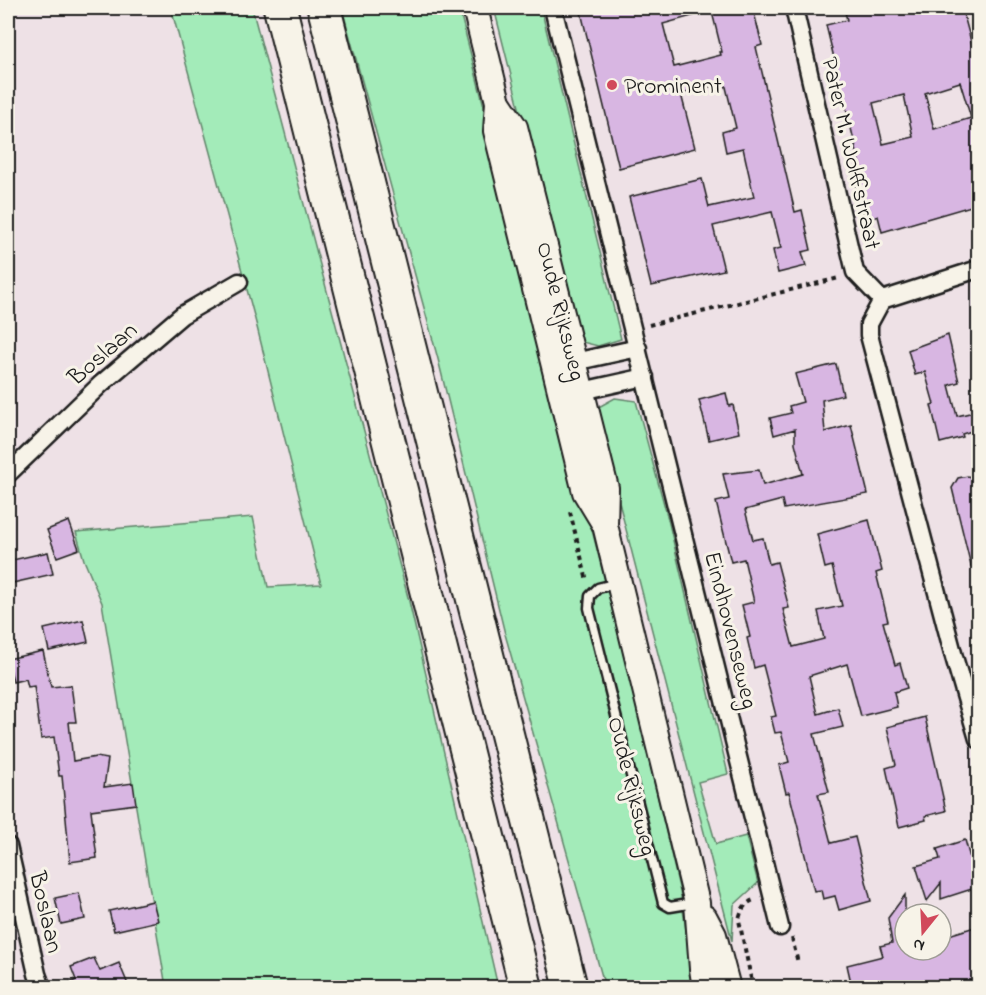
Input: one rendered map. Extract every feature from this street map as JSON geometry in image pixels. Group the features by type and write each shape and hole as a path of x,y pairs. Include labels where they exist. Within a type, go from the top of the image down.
{"highway":[{"path":"280,8 526,987"},
{"path":"324,8 571,987"}],"main road":[{"name":"Oude Rijksweg","path":"474,8 498,102 515,127 572,393 585,492 605,525 697,903 705,987"},
{"name":"Oude Rijksweg","path":"697,903 714,935 728,987"}],"street":[{"name":"Eindhovenseweg","path":"553,8 780,927"},
{"name":"Pater M. Wolffstraat","path":"794,8 855,272 882,300"},
{"path":"978,269 882,300 869,324 869,335 978,740"},
{"name":"Boslaan","path":"8,474 101,384 182,315 239,282"},
{"path":"565,364 638,348"},
{"path":"572,393 645,377"},
{"name":"Boslaan","path":"8,846 37,974 42,987"}],"lane":[{"name":"Oude Rijksweg","path":"618,583 598,588 590,596 590,608 629,773 663,903 670,907 697,903"}],"path":[{"path":"633,329 833,281 855,272"},
{"path":"753,987 739,920 746,903 772,895"}],"green space":[{"path":"171,8 252,8 409,601 498,987 166,987 102,603 84,560 76,532 253,517 268,587 321,584 256,323"},
{"path":"342,8 459,8 631,683 681,896 694,987 605,987 505,634 438,359"},
{"path":"494,8 541,8 621,339 598,346 578,341"},
{"path":"615,398 636,401 668,519 728,774 698,782 716,844 746,836 758,883 734,905 732,941 595,409"}],"building":[{"path":"580,8 702,8 703,13 663,24 674,67 721,55 711,8 753,8 762,45 756,47 795,212 802,210 811,250 802,252 806,266 778,273 773,250 781,248 772,212 713,226 724,270 651,286 629,197 702,179 709,207 754,197 743,148 726,152 722,132 736,128 725,83 681,94 695,148 619,168"},
{"path":"844,8 962,8 978,67 978,204 882,232 878,216 866,222 853,177 861,175 858,157 826,25 847,20","holes":["960,82 971,118 934,129 925,93","904,95 913,137 883,144 873,103"]},
{"path":"948,335 959,382 949,385 957,416 978,411 978,429 962,434 963,437 940,443 931,405 934,404 925,372 915,375 908,350"},
{"path":"836,364 843,395 822,400 825,432 851,425 868,494 784,509 782,500 745,510 753,540 763,538 769,564 777,562 789,608 783,609 793,647 824,639 818,611 842,606 832,566 825,568 817,534 869,520 882,571 876,573 888,621 883,622 895,665 900,663 907,688 894,692 897,707 861,716 847,664 809,676 818,714 838,708 843,727 814,734 829,792 818,794 831,843 855,837 871,901 839,910 835,896 823,899 821,890 814,891 789,792 786,793 779,765 789,762 781,732 775,733 771,717 776,716 763,665 754,668 747,638 750,637 742,605 754,602 744,559 731,562 716,502 729,499 723,474 759,470 763,485 803,474 795,443 795,429 774,435 770,418 791,413 789,406 803,402 795,374"},
{"path":"726,393 729,406 733,405 739,433 709,440 699,400"},
{"path":"968,476 975,481 978,494 978,566 971,566 952,488 958,478"},
{"path":"69,521 79,549 57,557 47,530"},
{"path":"48,552 53,574 8,584 8,561"},
{"path":"83,620 88,642 49,651 44,629"},
{"path":"43,651 51,687 71,685 76,722 69,722 73,761 96,757 108,759 104,787 133,783 136,804 91,810 97,858 70,862 62,776 59,776 54,737 41,739 34,686 28,687 26,679 13,682 8,659"},
{"path":"925,717 946,811 925,816 926,820 899,827 886,768 896,765 887,727"},
{"path":"965,840 978,887 941,899 941,883 927,901 916,866 940,859 937,849"},
{"path":"79,893 85,919 61,924 55,898"},
{"path":"153,901 158,921 114,931 109,911"},
{"path":"893,911 893,962 953,962 953,934 978,926 978,984 968,987 852,987 847,965 883,956 880,946 892,943 888,918"},
{"path":"94,958 100,971 119,963 129,987 60,987 76,980 71,967"}],"place":[{"name":"Prominent","path":"612,85"}]}
